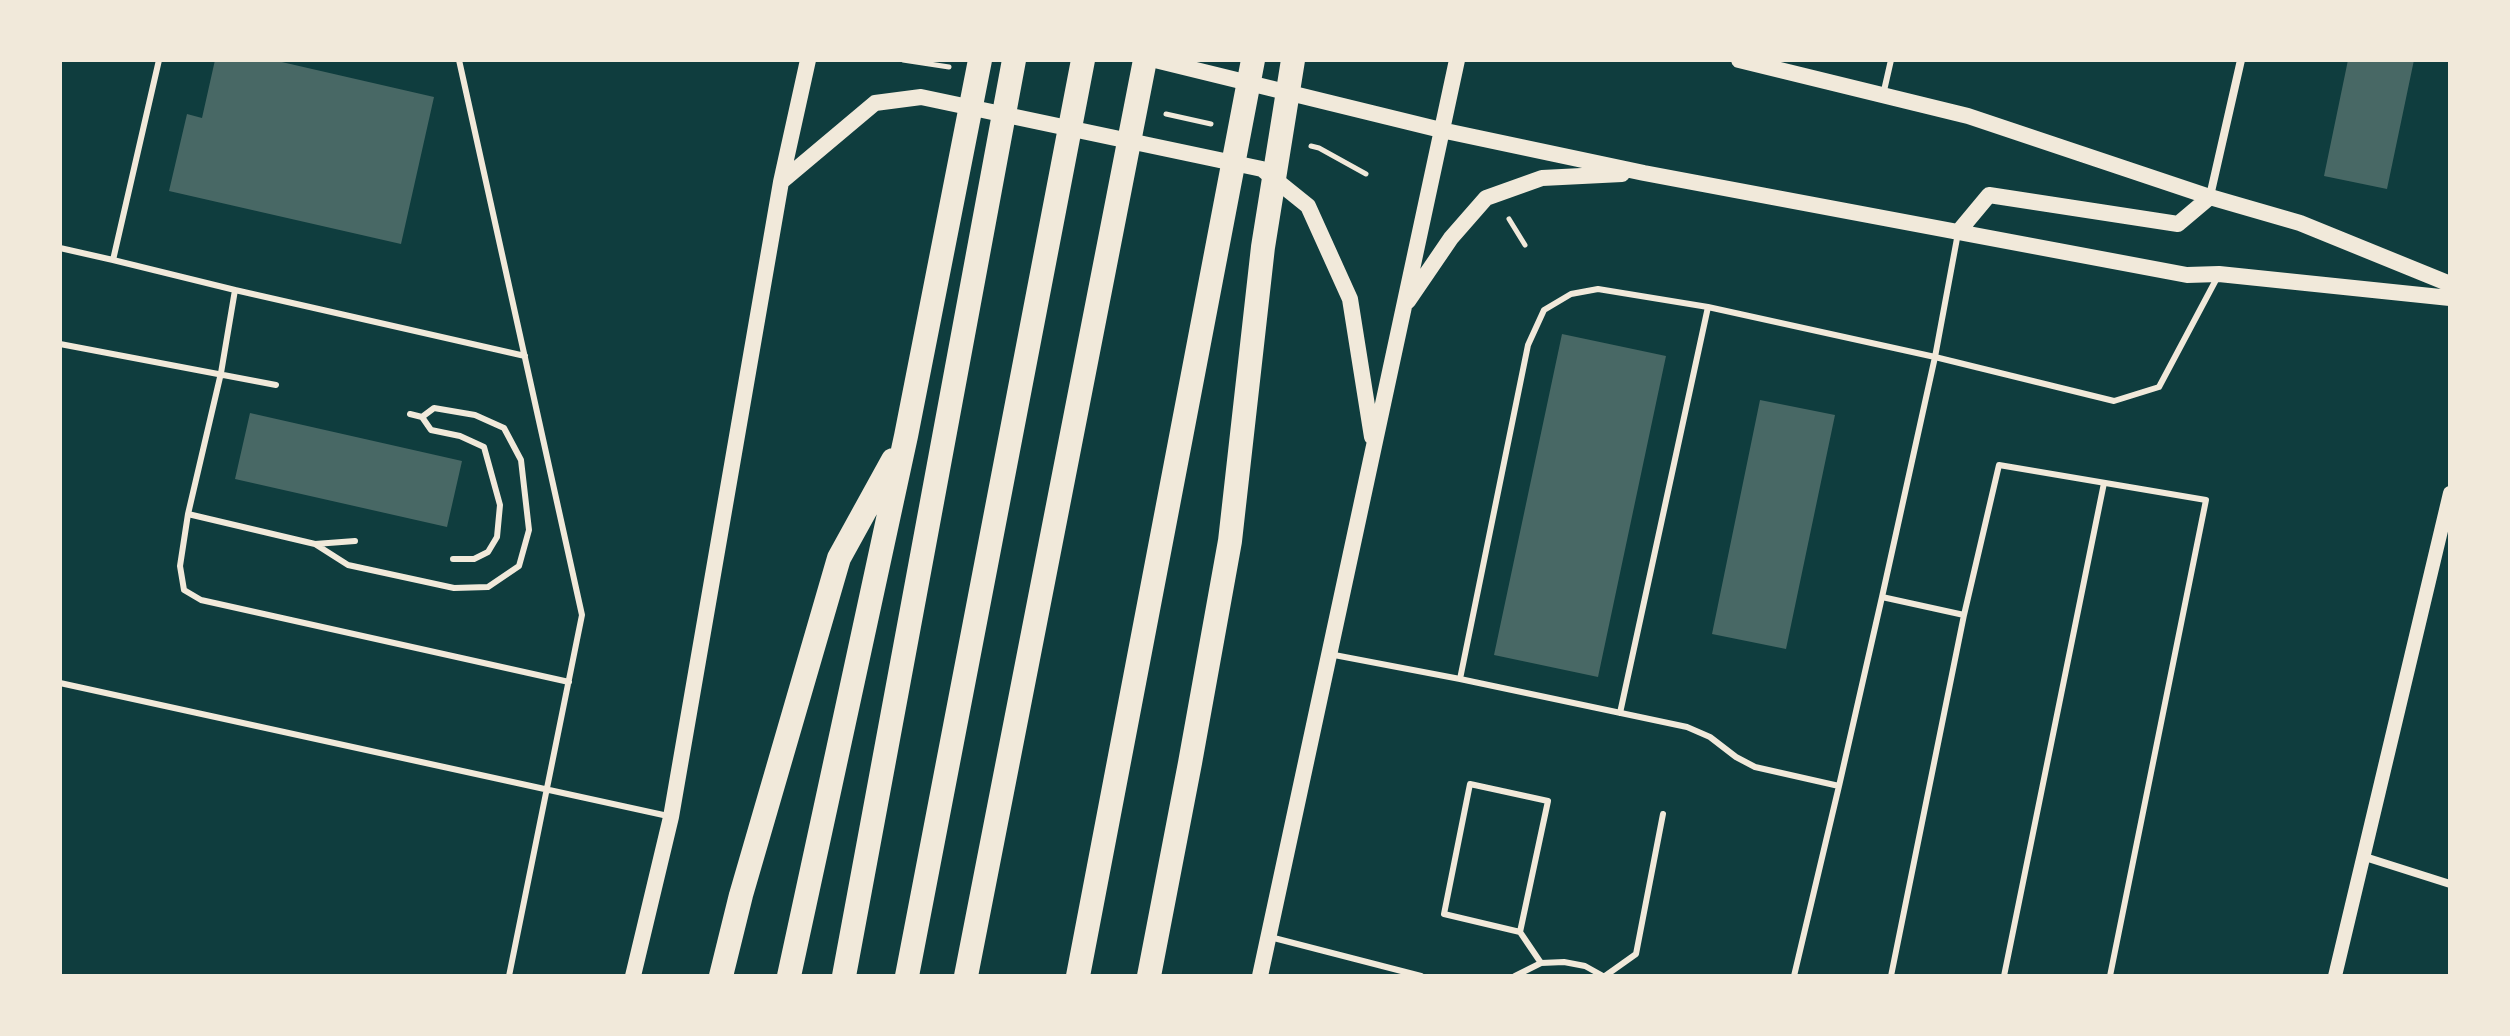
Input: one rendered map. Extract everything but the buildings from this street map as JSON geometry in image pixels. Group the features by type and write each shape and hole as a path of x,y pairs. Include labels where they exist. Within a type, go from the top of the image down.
{"highway":[{"path":"789,976 906,436 980,60"},
{"path":"844,976 1014,60"},
{"path":"907,976 1083,60"},
{"path":"966,976 1145,60"},
{"path":"1078,976 1253,60"},
{"path":"1149,976 1230,541 1263,247 1293,60"},
{"path":"721,976 741,895 839,558 906,436"}],"main road":[{"path":"633,976 671,817 781,182 808,60"},
{"path":"1155,60 1441,130 1644,173 2187,275 2219,274 2450,298"},
{"path":"1260,976 1457,60"},
{"path":"1739,60 1968,116 2210,197 2300,223 2450,284"},
{"path":"781,182 875,103 921,97 1262,169 1308,206 1350,299 1374,445"},
{"path":"1403,309 1451,238 1486,198 1542,178 1644,173"},
{"path":"1959,231 1989,195 2178,224 2210,197"}],"street":[{"path":"2210,197 2241,60"},
{"path":"2335,976 2447,521 2450,493"},
{"path":"2365,857 2450,884"}],"lane":[{"path":"113,260 159,60"},
{"path":"459,60 582,615 509,976"},
{"path":"1883,95 1891,60"},
{"path":"1794,976 1882,597 1935,357 1959,231"},
{"path":"60,248 525,356"},
{"path":"1460,679 1528,345 1544,310 1571,294 1598,289 1708,307 1935,357 2114,401 2159,387 2219,274"},
{"path":"235,290 221,373 188,514 180,566 184,590 201,600 569,682"},
{"path":"1620,713 1708,307"},
{"path":"60,344 276,385"},
{"path":"315,544 348,565 454,588 488,587 519,566 529,530 521,460 504,428 475,415 434,408 422,417"},
{"path":"410,414 422,417 431,430 460,436 484,447 500,505 497,537 488,552 474,559 453,559"},
{"path":"1891,976 1964,615 1999,465 2206,500 2110,976"},
{"path":"2004,976 2104,483"},
{"path":"188,514 315,544 355,541"},
{"path":"1882,597 1964,615"},
{"path":"1329,654 1687,727 1710,737 1755,767 1839,786"},
{"path":"60,683 671,817"},
{"path":"1520,932 1548,801 1470,784 1444,914 1520,932 1541,963"},
{"path":"1515,976 1541,963 1564,962 1585,966 1604,976 1636,954 1663,814"},
{"path":"1269,937 1421,976"}],"path":[{"path":"903,60 931,62"},
{"path":"1319,148 1366,174"},
{"path":"1507,217 1525,245"}]}
